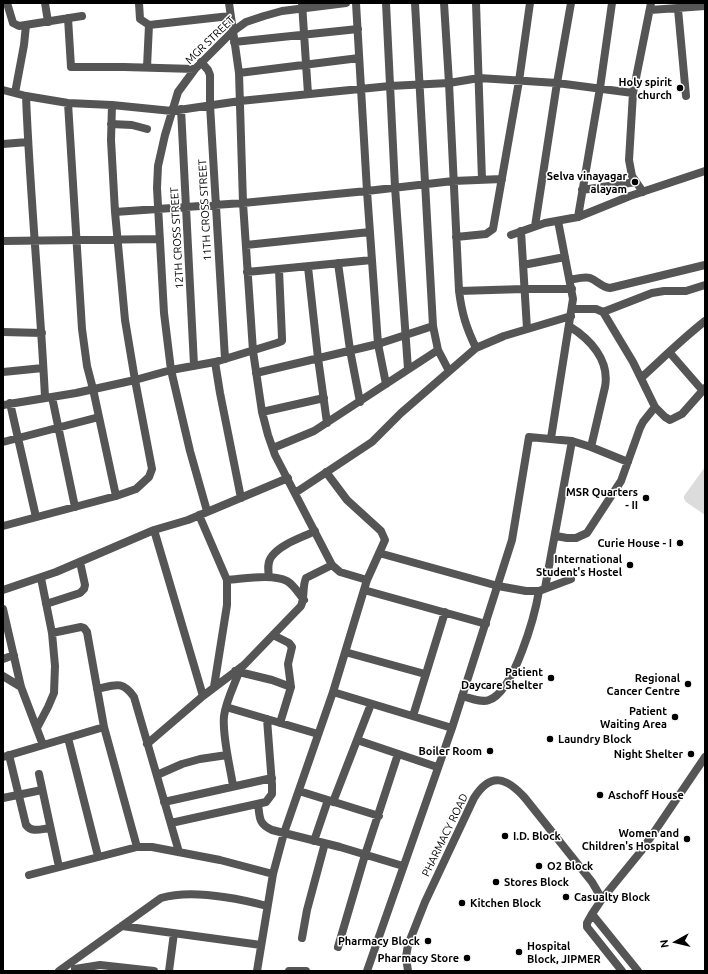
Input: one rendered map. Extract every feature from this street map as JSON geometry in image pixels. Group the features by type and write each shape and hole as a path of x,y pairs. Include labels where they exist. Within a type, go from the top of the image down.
{"street":[{"path":"7,3 13,23 19,26 82,16"},
{"path":"45,3 48,22"},
{"path":"138,3 140,19 149,25 230,16"},
{"path":"229,3 239,73 243,203 253,351 262,412 273,448 332,565 340,572 367,580"},
{"name":"MGR STREET","path":"227,580 203,513 172,370 164,313 158,209 158,166 178,92 201,62 232,32 246,22 282,11 302,6 346,3"},
{"path":"356,3 378,344 386,384"},
{"path":"386,3 395,187 408,369"},
{"path":"414,3 433,326 438,350 449,371"},
{"path":"444,3 459,291 461,310 476,348"},
{"path":"476,3 482,180"},
{"path":"456,236 486,234 493,229 519,81 530,3"},
{"path":"535,226 571,3"},
{"path":"578,217 600,88 612,3"},
{"path":"302,6 308,94"},
{"path":"643,192 629,168 629,160 633,93 650,6 678,9 705,6"},
{"path":"678,9 686,96"},
{"path":"68,18 72,67 146,67 195,69"},
{"path":"15,93 24,45 26,25"},
{"path":"146,67 149,25"},
{"path":"234,42 358,29"},
{"path":"239,73 360,58"},
{"name":"11TH CROSS STREET","path":"201,62 208,70 210,75 210,105 225,359"},
{"path":"3,90 26,96 68,103 112,105 172,111 240,101 390,86 449,83 479,78 557,83 633,93"},
{"path":"26,96 43,368 48,397 58,427 75,507"},
{"path":"68,103 82,329 87,366 116,496"},
{"path":"3,526 116,496 136,489 149,477 152,469 125,320 115,212 111,124 112,105"},
{"name":"12TH CROSS STREET","path":"181,109 194,365"},
{"path":"111,124 132,125 147,129"},
{"path":"3,144 28,142"},
{"path":"511,235 535,226 578,217 643,192 705,171"},
{"path":"115,212 243,203 454,181 502,178"},
{"path":"582,190 636,182"},
{"path":"551,438 573,299 558,221"},
{"path":"521,231 526,329"},
{"path":"246,245 370,232"},
{"path":"3,241 77,239 160,240"},
{"path":"523,265 565,257"},
{"path":"248,272 372,260"},
{"path":"338,264 350,350 360,402"},
{"path":"570,280 584,277 590,278 603,287 610,288 705,265"},
{"path":"308,266 327,422"},
{"path":"36,517 18,438 6,404 76,393 194,365 215,362 282,341 283,333 279,270"},
{"path":"603,312 652,293 664,290 686,291 705,285"},
{"path":"459,291 524,288 572,289"},
{"path":"295,493 372,442 401,413 449,371 476,348 489,341 571,312 596,309 603,312 641,378 655,407 670,420 682,414 704,389 670,353"},
{"path":"641,378 670,353 688,334 705,321"},
{"path":"256,373 378,344 433,326"},
{"path":"569,326 581,333 592,344 602,361 605,373 605,387 591,447"},
{"path":"3,332 42,333"},
{"path":"273,448 314,431 438,350"},
{"path":"215,362 241,498"},
{"path":"3,372 43,368"},
{"path":"262,412 324,398"},
{"path":"556,536 576,538 587,533 621,481 643,422 655,407"},
{"path":"3,442 99,417"},
{"path":"367,971 437,767 452,728 512,540 529,437 572,441 628,462"},
{"path":"462,696 486,701 496,697 502,690 523,650 542,590 556,536 572,441"},
{"path":"257,971 273,874 284,833 333,692 367,580 384,544 384,536 381,531 347,500 326,472"},
{"path":"3,590 40,578 154,530 188,520 288,478"},
{"path":"154,530 202,696"},
{"path":"268,577 268,564 271,556 279,549 315,531"},
{"path":"379,553 498,586 526,591 542,590 571,579"},
{"path":"46,604 82,592 85,585 80,562"},
{"path":"147,744 202,696 237,672 302,606 304,600 303,588 306,578 332,565"},
{"path":"214,687 227,605 227,580 268,577 283,579 288,582 304,600"},
{"path":"37,728 54,693 55,666 52,633 40,578"},
{"path":"364,590 486,624"},
{"path":"3,609 21,687 43,745"},
{"path":"413,716 444,612"},
{"path":"52,633 77,627 84,628 87,632 90,641 104,727 136,847"},
{"path":"273,635 289,643 292,647 288,664 291,687 280,723"},
{"path":"345,652 425,674"},
{"path":"3,659 14,655"},
{"path":"237,672 272,680 291,687"},
{"path":"233,786 224,722 226,707 237,672"},
{"path":"3,676 21,687"},
{"path":"97,689 118,685 128,688 134,698 179,852"},
{"path":"333,692 452,728"},
{"path":"314,841 371,704"},
{"path":"226,707 318,734"},
{"path":"171,823 266,802 272,794 267,719"},
{"path":"50,828 37,830 28,828 23,817 6,756 104,727"},
{"path":"68,738 98,856"},
{"path":"357,740 437,767"},
{"path":"338,947 365,855 398,754"},
{"path":"157,775 182,764 200,759 228,755"},
{"path":"622,971 587,928 587,923 602,899 642,850 705,757"},
{"path":"39,774 59,867"},
{"path":"164,802 272,778"},
{"name":"PHARMACY ROAD","path":"408,971 406,957 408,945 425,902 474,798 483,786 495,780 503,780 509,783 526,798 592,882 602,899"},
{"path":"3,798 42,790"},
{"path":"299,791 378,816"},
{"path":"258,804 262,825 272,830 403,866"},
{"path":"302,938 307,910 325,844"},
{"path":"29,875 136,847 152,847 220,860 273,874"},
{"path":"75,967 122,926 161,898 185,893 239,899 267,906"},
{"path":"592,914 638,971"},
{"path":"122,926 261,945"},
{"path":"169,971 174,933"},
{"path":"59,971 75,967 100,965 154,971"},
{"path":"289,971 306,971"}],"shaded area":[{"path":"705,467 705,515 686,502 684,496"}],"place":[{"name":"Holy spirit church","path":"680,88"},
{"name":"Selva vinayagar alayam","path":"635,182"},
{"name":"MSR Quarters - II","path":"646,498"},
{"name":"Curie House - I","path":"680,543"},
{"name":"International Student's Hostel","path":"630,565"},
{"name":"Patient Daycare Shelter","path":"551,678"},
{"name":"Regional Cancer Centre","path":"688,684"},
{"name":"Patient Waiting Area","path":"675,717"},
{"name":"Laundry Block","path":"550,739"},
{"name":"Boiler Room","path":"490,751"},
{"name":"Night Shelter","path":"691,754"},
{"name":"Aschoff House","path":"600,795"},
{"name":"I.D. Block","path":"505,836"},
{"name":"Women and Children's Hospital","path":"687,839"},
{"name":"O2 Block","path":"539,866"},
{"name":"Stores Block","path":"496,882"},
{"name":"Casualty Block","path":"566,897"},
{"name":"Kitchen Block","path":"462,903"},
{"name":"Pharmacy Block","path":"428,941"},
{"name":"Hospital Block, JIPMER","path":"519,952"},
{"name":"Pharmacy Store","path":"467,958"}]}
